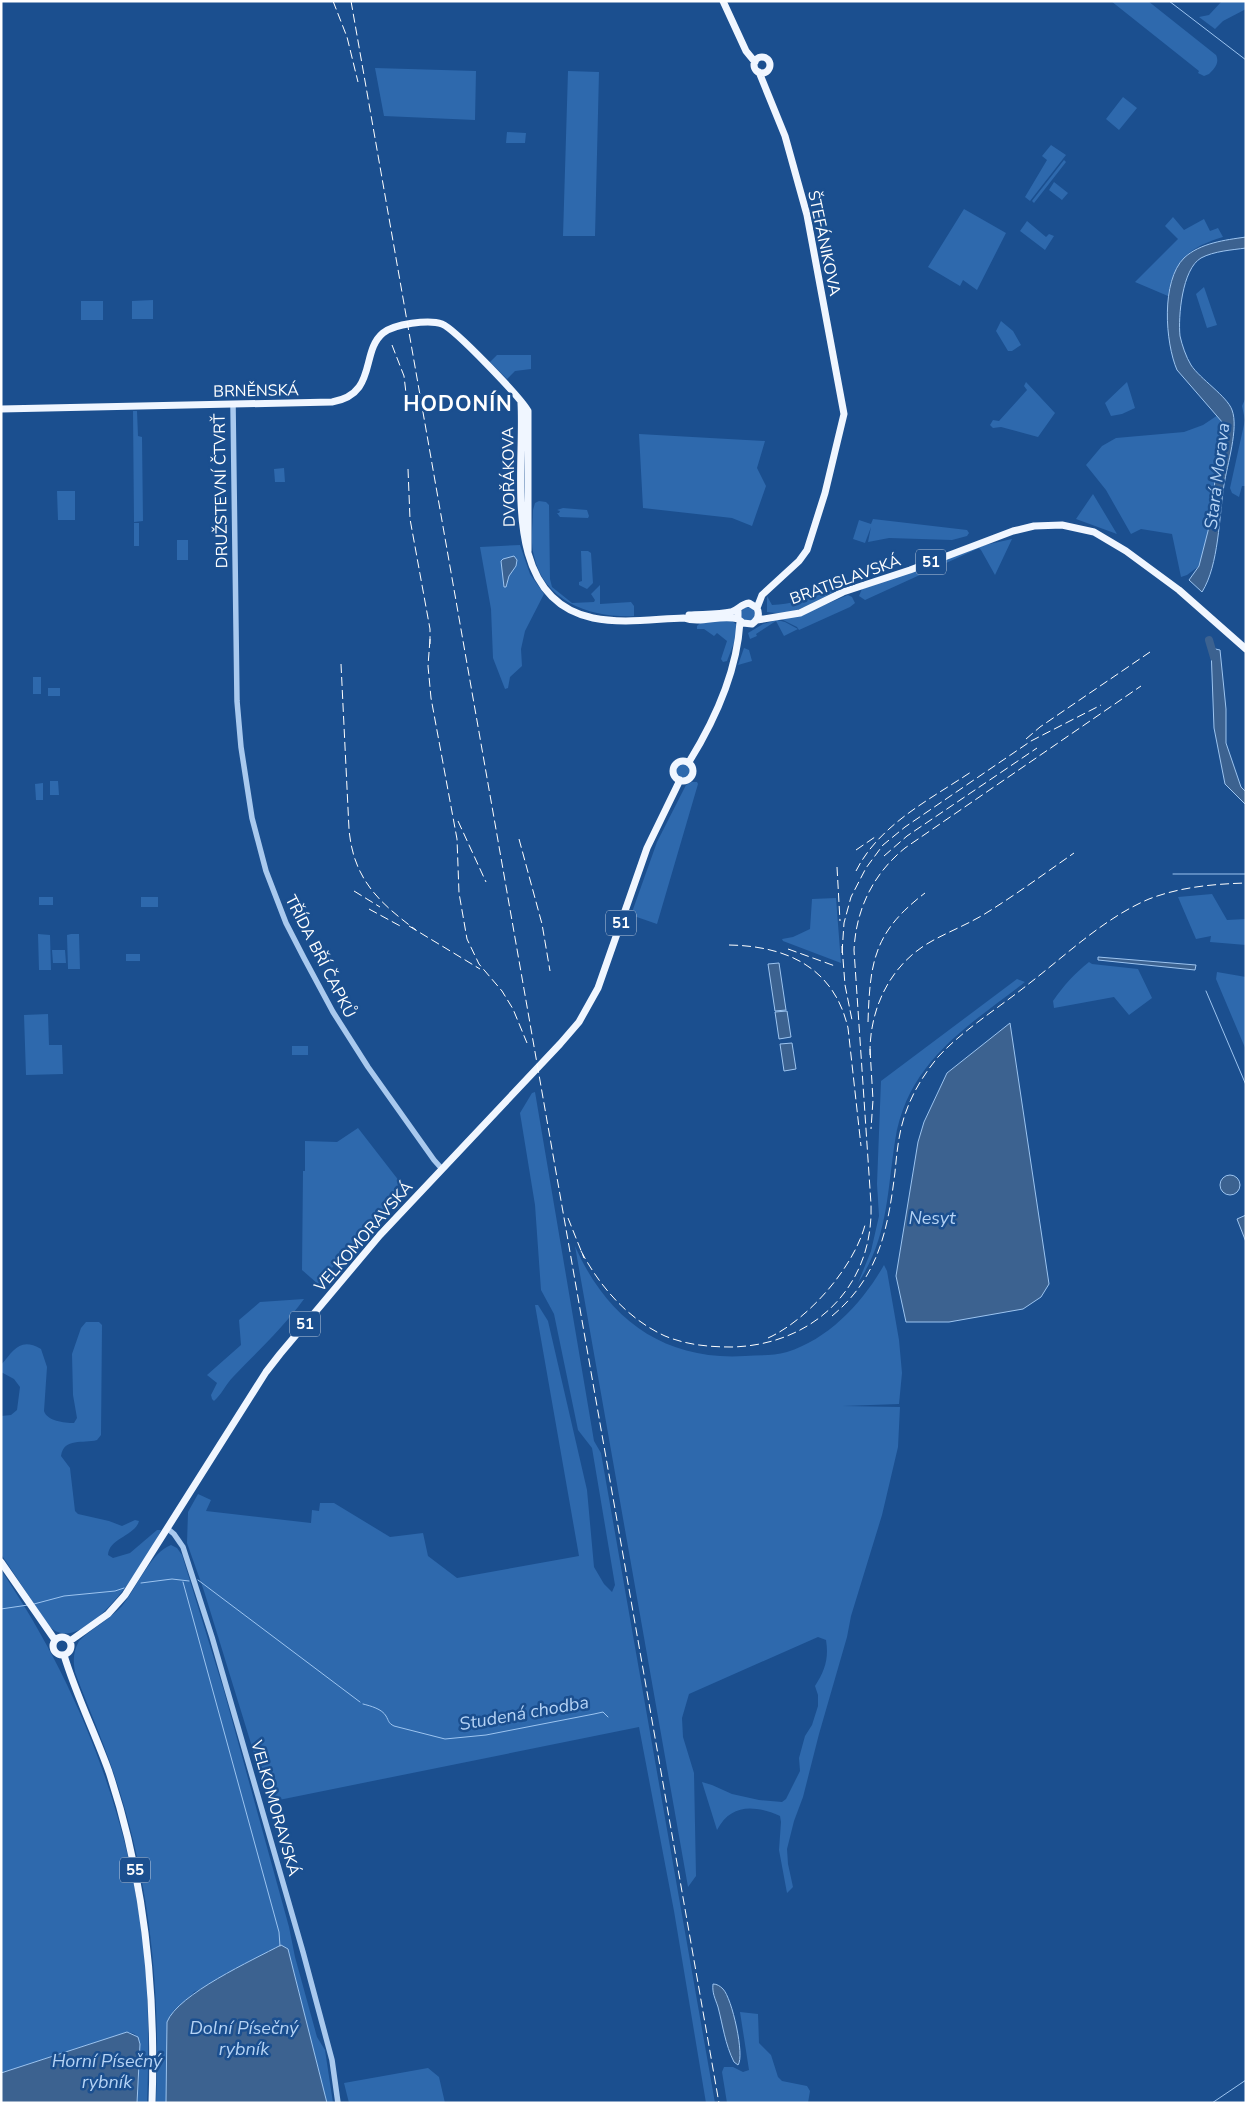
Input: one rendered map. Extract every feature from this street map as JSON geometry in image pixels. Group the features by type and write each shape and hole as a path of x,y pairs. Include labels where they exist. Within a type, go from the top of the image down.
{"main road":[{"path":"723,1 744,42 746,51 757,60"},
{"path":"764,58 769,61 769,67 761,72 754,67 757,60 764,58"},
{"name":"ŠTEFÁNIKOVA","path":"761,72 762,83 785,136 806,215 821,284 844,414 825,493 807,550 799,561 777,580"},
{"name":"BRNĚNSKÁ","path":"1,409 325,403 346,398 354,392 362,382 380,335 396,326 434,322 446,326 521,403"},
{"name":"DVOŘÁKOVA","path":"521,403 523,537 534,572 546,590 560,603 579,614 611,620 684,618 697,620 730,617 739,620"},
{"name":"BRATISLAVSKÁ","path":"757,620 800,613 843,592 910,570 980,542 1034,526 1070,526 1101,535 1132,555 1186,595 1246,649"},
{"path":"738,609 743,604 749,603 762,589 777,580"},
{"path":"757,620 760,598 777,580"},
{"name":"51","path":"749,603 757,610"},
{"name":"DVOŘÁKOVA","path":"684,618 688,615 730,612 738,609"},
{"name":"51","path":"736,652 739,620 738,609"},
{"name":"BRATISLAVSKÁ","path":"757,610 775,616"},
{"path":"739,620 749,624"},
{"name":"51","path":"689,762 704,739 715,716 736,652 749,624 757,620"},
{"name":"51","path":"681,761 689,762 694,769 692,775 686,781 680,780 674,774 673,767 681,761"},
{"name":"VELKOMORAVSKÁ","path":"70,1641 105,1616 125,1595 272,1363 380,1235 548,1057 578,1022 598,988 647,848 680,780"},
{"name":"55","path":"1,1562 55,1640 54,1650 64,1655 109,1772 121,1813 134,1862 144,1916 152,1998 152,2103"},
{"path":"55,1640 62,1636 70,1641 71,1650 64,1655"}],"street":[{"name":"DRUŽSTEVNÍ ČTVRŤ","path":"233,404 235,578"},
{"name":"TŘÍDA BŘÍ ČAPKŮ","path":"235,578 237,701 240,747 252,818 266,871 286,924 333,1012 389,1098 442,1169"},
{"name":"VELKOMORAVSKÁ","path":"168,1529 183,1547 212,1637 321,2018 332,2060 338,2103"}],"shaded area":[{"path":"1111,1 1148,1 1216,55 1217,63 1214,68 1209,74 1204,76 1198,73 1199,71"},
{"path":"1222,1 1246,1 1246,9 1223,21 1215,29 1199,17 1209,15"},
{"path":"375,68 476,71 475,120 384,116"},
{"path":"568,71 599,72 595,236 563,236"},
{"path":"1123,97 1137,108 1119,130 1106,119"},
{"path":"507,132 526,133 525,143 506,143"},
{"path":"1051,145 1066,155 1030,201 1025,197 1047,160 1042,156"},
{"path":"1064,160 1066,162 1034,203 1032,201"},
{"path":"1054,182 1068,193 1062,200 1049,190"},
{"path":"964,209 1006,233 977,290 963,280 960,286 928,267"},
{"path":"1173,217 1184,230 1204,219 1210,231 1218,228 1223,237 1201,245 1185,257 1174,273 1168,296 1135,282 1178,239 1165,226"},
{"path":"1027,221 1046,237 1049,234 1054,236 1045,250 1020,231"},
{"path":"1204,287 1217,325 1207,328 1196,294"},
{"path":"153,300 153,319 132,319 132,301"},
{"path":"81,301 103,301 103,320 81,320"},
{"path":"1001,321 1013,331 1021,345 1012,351 1008,351 996,331"},
{"path":"497,355 531,355 531,369 515,371 507,379 490,362"},
{"path":"1026,382 1055,413 1038,437 1001,427 993,428 990,425 993,420 999,421 1027,390 1024,386"},
{"path":"1127,382 1135,408 1122,414 1111,416 1105,403"},
{"path":"1246,397 1246,486 1242,486 1239,497 1232,493 1230,488 1245,420 1242,406"},
{"path":"133,411 137,411 138,436 142,437 143,521 134,522"},
{"path":"1218,415 1222,420 1223,428 1203,553 1199,566 1181,577 1172,534 1141,529 1131,534 1106,490 1086,465 1102,446 1116,438 1184,432 1203,425"},
{"path":"639,434 765,441 757,468 766,486 752,526 732,518 643,508"},
{"path":"284,468 285,482 275,482 274,469"},
{"path":"57,491 75,491 75,520 58,520"},
{"path":"1093,494 1117,534 1076,519"},
{"path":"539,501 546,502 549,505 550,579 552,587 572,603 594,602 595,600 591,594 600,585 600,604 631,602 634,606 634,616 602,614 587,610 572,604 559,596 548,585 539,572 532,545 533,510 535,503"},
{"path":"563,508 587,510 589,516 588,518 560,517 557,513 560,511 557,510"},
{"path":"873,519 967,530 969,533 967,536 952,540 889,538 868,542 871,527 865,543 853,539 859,520 871,524"},
{"path":"134,523 139,523 139,546 134,546"},
{"path":"1012,539 995,575 979,548 865,600 859,596 862,589 985,545"},
{"path":"177,540 188,540 188,560 177,560"},
{"path":"520,545 530,574 544,594 525,631 521,649 522,666 510,677 508,688 505,689 493,658 491,609 480,547"},
{"path":"581,551 591,553 593,583 587,589 579,585 579,582 582,581"},
{"path":"843,583 840,589 805,607 787,612 767,612 767,596 772,605 792,603 823,593"},
{"path":"848,595 852,597 855,603 850,607 799,630 797,627 781,619 805,613"},
{"path":"745,607 751,607 755,614 751,621 745,621 741,617 741,611"},
{"path":"731,620 737,625 737,635 727,661 723,662 721,659 727,641 717,633 714,636 704,629 697,629 697,626 701,622"},
{"path":"777,620 798,629 784,636 776,621 756,634 757,636 750,639 748,633 763,624"},
{"path":"744,648 749,650 752,661 738,665"},
{"path":"33,677 41,677 41,694 33,694"},
{"path":"48,688 60,688 60,696 48,696"},
{"path":"683,763 691,771 683,779 675,771"},
{"path":"50,781 58,781 59,795 50,795"},
{"path":"697,782 698,784 657,924 631,915 657,842 686,785"},
{"path":"43,783 43,800 36,800 35,784"},
{"path":"1212,894 1227,920 1246,919 1246,945 1210,942 1211,936 1196,939 1178,897"},
{"path":"39,897 53,897 53,905 39,905"},
{"path":"141,897 158,897 158,907 141,907"},
{"path":"836,898 841,963 783,941 782,939 793,937 810,929 812,899"},
{"path":"38,934 50,935 51,970 39,970"},
{"path":"79,934 80,969 68,969 67,935"},
{"path":"52,950 65,950 66,963 53,963"},
{"path":"126,954 140,954 140,961 126,961"},
{"path":"1089,962 1092,964 1138,969 1152,998 1129,1015 1114,997 1054,1008 1053,1001 1061,990"},
{"path":"1217,972 1246,977 1246,1050 1216,979"},
{"path":"1017,979 1025,982 962,1031 926,1068 912,1089 902,1113 895,1141 888,1197 881,1232 868,1266 858,1283 871,1251 879,1216 877,1184 881,1081"},
{"path":"48,1014 49,1045 62,1045 63,1074 26,1075 24,1015"},
{"path":"292,1046 308,1046 308,1055 292,1055"},
{"path":"535,1092 594,1441 601,1453 715,2103 706,2103 674,1911 639,1727 269,1802 204,1591 187,1543 188,1512 198,1494 211,1500 206,1511 311,1523 312,1510 319,1511 320,1503 334,1503 390,1537 423,1533 428,1556 457,1578 579,1556 535,1305 538,1305 548,1321 587,1490 594,1567 604,1584 612,1592 615,1585 592,1448 578,1430 554,1314 541,1290 535,1205 520,1113 532,1093"},
{"path":"358,1128 403,1186 318,1284 302,1270 305,1141 337,1142"},
{"path":"575,1246 588,1272 604,1295 621,1314 642,1330 664,1343 689,1351 716,1356 772,1355 802,1346 831,1329 843,1318 866,1292 884,1265 887,1271 899,1340 902,1373 899,1404 843,1406 900,1407 898,1447 882,1515 851,1616 847,1637 787,1849 793,1887 787,1893 779,1850 780,1816 753,1808 744,1809 729,1815 717,1830 702,1782 732,1794 759,1800 782,1802 786,1799 800,1771 799,1758 805,1736 812,1725 818,1706 818,1695 815,1686 825,1664 827,1653 826,1640 818,1637 689,1694 682,1718 683,1737 694,1773 696,1876 688,1887"},
{"path":"304,1299 279,1330 231,1380 214,1401 211,1395 217,1383 207,1375 241,1345 239,1320 260,1302"},
{"path":"86,1322 99,1322 102,1325 101,1435 97,1440 75,1442 66,1446 63,1450 61,1456 70,1468 75,1511 78,1514 122,1526 135,1520 139,1521 133,1530 109,1549 108,1555 113,1558 130,1553 157,1530 161,1530 144,1561 114,1602 96,1619 79,1630 62,1633 48,1625 1,1554 1,1416 11,1415 17,1410 20,1387 14,1379 1,1372 1,1365 14,1350 23,1345 28,1344 41,1349 47,1367 44,1411 52,1419 74,1423 77,1418 73,1395 72,1354 81,1328"},
{"path":"171,1545 177,1548 182,1555 224,1691 289,1927 295,1957 317,2037 325,2050 333,2103 327,2103 288,1949 194,1992 182,2005 174,2010 167,2022 166,2103 156,2103 157,2019 150,1935 144,1894 126,1812 109,1759 75,1672 74,1660 79,1641 122,1606 150,1563 164,1549"},
{"path":"1,1570 53,1656 75,1701 111,1794 125,1843 135,1891 145,1961 148,2022 147,2103 137,2103 140,2044 137,2037 130,2032 1,2073"},
{"path":"740,2012 758,2014 759,2043 771,2055 778,2077 782,2081 807,2086 810,2091 808,2103 727,2103 722,2072 724,2067 733,2067 743,2072 749,2070"},
{"path":"428,2068 439,2077 445,2103 349,2103 344,2083"}],"water":[{"path":"1246,237 1246,248 1212,254 1201,258 1195,264 1189,272 1185,283 1181,306 1180,336 1187,358 1195,370 1225,399 1232,410 1234,418 1232,447 1224,485 1218,540 1208,581 1202,592 1189,580 1199,566 1208,531 1223,423 1177,370 1170,344 1167,312 1172,281 1177,268 1184,258 1197,249 1213,243"},
{"path":"514,556 517,560 516,566 509,576 506,587 504,587 501,561"},
{"path":"1211,648 1220,650 1226,709 1226,743 1241,787 1246,792 1246,805 1225,784 1214,728"},
{"path":"1098,957 1196,965 1195,970 1098,960"},
{"path":"779,963 786,1010 775,1011 768,964"},
{"path":"787,1011 791,1037 779,1039 775,1012"},
{"name":"Nesyt","path":"1010,1023 1049,1284 1041,1297 1023,1309 949,1322 906,1322 896,1276 918,1142 924,1122 947,1073"},
{"path":"792,1043 796,1069 784,1071 780,1044"},
{"path":"1230,1175 1237,1178 1240,1185 1237,1192 1230,1195 1223,1192 1220,1185 1223,1178"},
{"path":"1246,1215 1246,1242 1237,1219"},
{"name":"Dolní Písečný rybník","path":"281,1945 288,1949 327,2103 166,2103 167,2022 174,2011 201,1989"},
{"path":"713,1984 718,1985 727,1994 734,2015 740,2051 738,2065 734,2062 726,2042 713,1993"},
{"name":"Horní Písečný rybník","path":"127,2032 138,2037 140,2044 137,2103 1,2103 1,2073"}],"waterway":[{"path":"1169,1 1246,60"},
{"name":"Stará Morava","path":"1209,640 1214,657"},
{"path":"1173,874 1246,874"},
{"path":"1206,991 1246,1085"},
{"name":"Studená chodba","path":"141,1583 172,1579 189,1581"},
{"name":"Studená chodba","path":"198,1580 360,1702"},
{"path":"183,1582 279,1932 280,1946"},
{"name":"Studená chodba","path":"34,1604 64,1596 115,1591 124,1588"},
{"name":"Studená chodba","path":"1,1609 28,1605"},
{"name":"Studená chodba","path":"363,1704 382,1711 394,1726 445,1739 486,1735 603,1712 608,1717"},
{"path":"1212,2103 1246,2080"}],"railway":[{"path":"333,1 347,37 358,82"},
{"path":"351,1 719,2103"},
{"path":"392,345 404,376 407,402"},
{"path":"408,469 410,519 430,629 430,644"},
{"path":"430,639 428,666 431,698 457,839 459,893 467,939 479,964 502,991 513,1009 527,1043"},
{"path":"1026,739 1040,727 1150,652"},
{"path":"341,664 351,846 362,875 379,899 416,930"},
{"path":"581,1251 606,1289 627,1311 639,1321 665,1336 690,1343 732,1347 761,1344 788,1335 812,1323 833,1306 850,1285 862,1261 869,1234 871,1204 854,950 858,920 868,893 884,869 905,848 1141,686"},
{"path":"842,953 844,923 851,897 866,868 883,845 905,827 1031,741 1101,705"},
{"path":"884,856 907,836 1037,748"},
{"path":"856,871 866,855 891,827 971,772"},
{"path":"458,821 486,882"},
{"path":"856,850 875,837"},
{"path":"519,839 542,924 550,971"},
{"path":"870,1055 873,1021 878,1005 885,989 904,962 932,941 995,908 1074,853"},
{"path":"837,867 840,921"},
{"path":"832,1316 861,1285 878,1251 889,1213 904,1117 916,1088 938,1057 969,1029 1116,916 1161,895 1209,885 1246,883"},
{"path":"354,891 380,907"},
{"path":"868,1022 873,965 878,949 895,921 925,893"},
{"path":"369,909 402,927"},
{"path":"409,926 480,969"},
{"path":"729,945 750,946 788,956 805,964 832,989 848,1028 861,1146"},
{"path":"842,946 845,985 852,1020"},
{"path":"788,949 835,966"},
{"path":"870,1049 873,1100 871,1129"},
{"path":"568,1218 584,1258"},
{"path":"768,1338 798,1319 827,1290 851,1258 865,1225"}],"district":[{"name":"HODONÍN","path":"458,404"}]}
